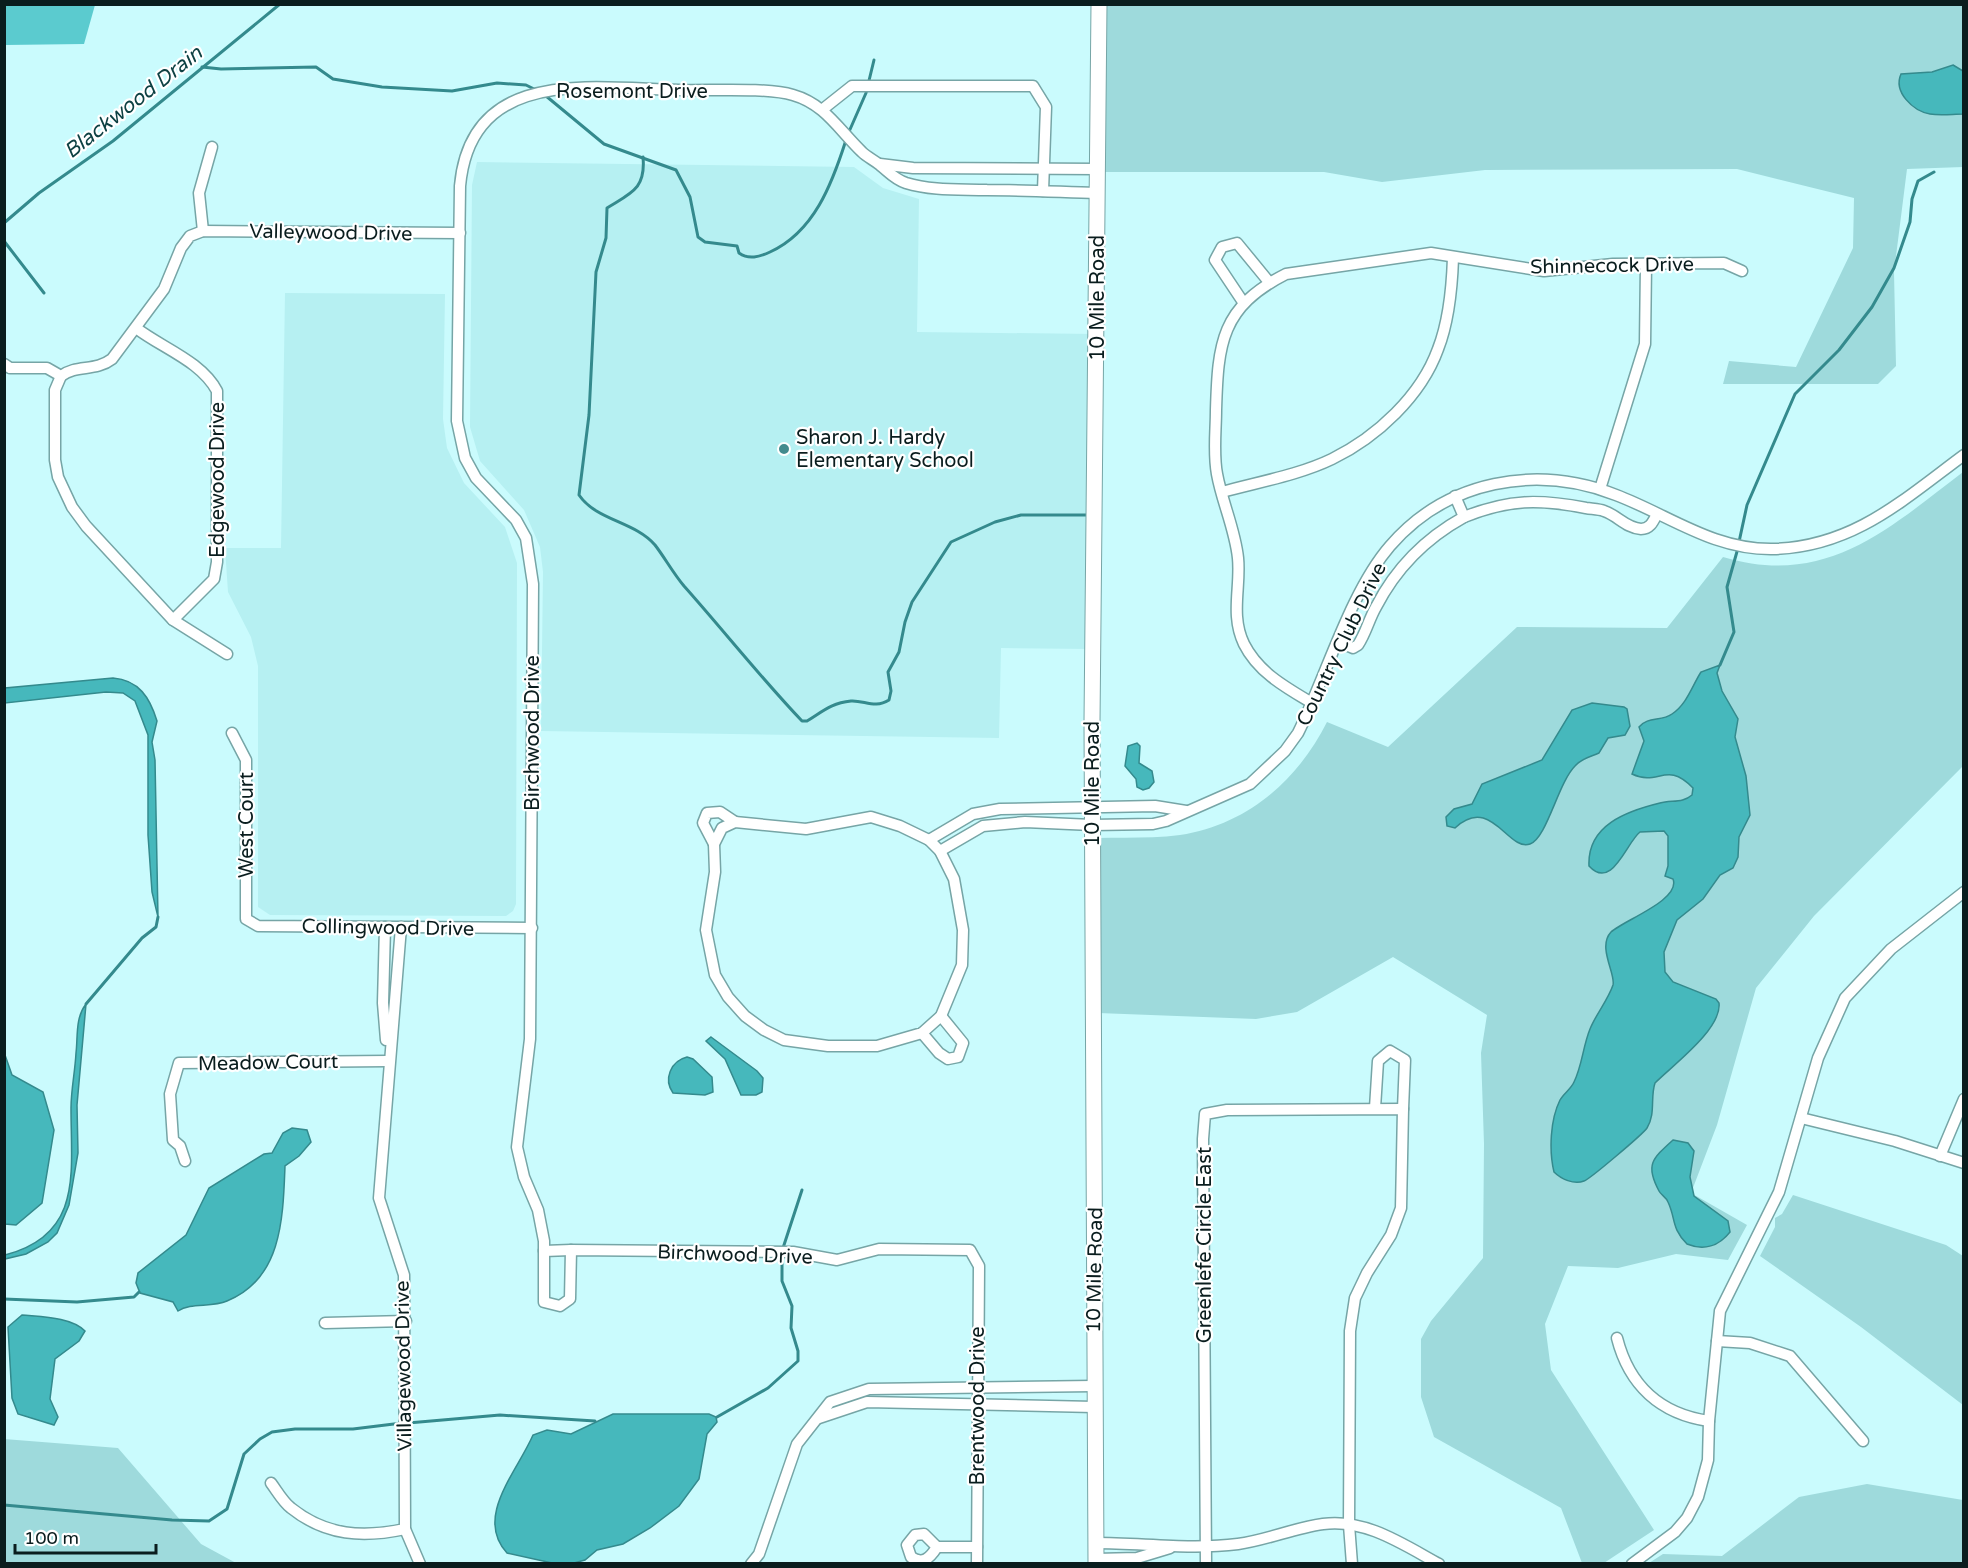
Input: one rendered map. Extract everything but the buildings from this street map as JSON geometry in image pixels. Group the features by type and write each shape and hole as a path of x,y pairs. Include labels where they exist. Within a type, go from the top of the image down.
{"main road":[{"name":"10 Mile Road","path":"1096,1561 1093,1386 1096,1250 1092,806 1099,4"}],"street":[{"path":"823,109 852,86 1033,86 1046,107 1043,191"},
{"name":"Rosemont Drive","path":"460,233 462,171 474,137 486,120 502,108 526,94 555,89 792,95 823,109 863,154 880,164 892,177 906,183 940,189 1096,193"},
{"path":"212,147 199,193 203,231 190,236 171,278 136,328 104,365 92,368 72,368 61,376 56,390 58,477 72,507 86,526 173,620 226,654"},
{"path":"880,164 942,169 1043,171 1098,169"},
{"path":"940,189 942,169"},
{"name":"Valleywood Drive","path":"203,231 460,233"},
{"name":"Birchwood Drive","path":"460,233 457,421 460,442 476,478 516,520 526,538 531,559 530,1039 517,1147 524,1177 538,1210 544,1251 544,1302 560,1306 570,1299 571,1250"},
{"path":"1244,302 1215,260 1222,247 1237,243 1269,282"},
{"name":"Shinnecock Drive","path":"1312,703 1268,674 1245,645 1236,616 1238,559 1215,460 1217,365 1229,324 1244,302 1269,282 1286,274 1431,253 1544,271 1646,264 1724,263 1742,271"},
{"path":"1222,492 1331,459 1363,440 1392,416 1418,387 1438,349 1451,294 1453,258"},
{"path":"1600,489 1645,344 1646,264"},
{"name":"Edgewood Drive","path":"136,328 201,370 210,378 217,391 218,562 214,579 173,620"},
{"path":"4,364 9,368 47,368 61,376"},
{"name":"Country Club Drive","path":"940,851 983,826 1025,822 1092,825 1153,824 1234,793 1267,770 1298,733 1363,587 1390,546 1428,512 1455,496 1483,486 1531,478 1569,481 1600,489 1700,535 1737,545 1772,549 1815,544 1850,533 1868,524 1964,455"},
{"path":"1455,496 1464,517"},
{"path":"1339,642 1353,648 1358,645 1383,592 1405,562 1438,532 1464,517 1490,507 1537,501 1559,502 1605,511 1637,529 1645,529 1651,525 1656,514"},
{"name":"West Court","path":"232,733 246,760 246,919"},
{"name":"Country Club Drive","path":"929,840 974,813 1000,809 1155,806 1186,811"},
{"path":"720,812 735,822 806,829 871,817 900,826 929,840 940,851 954,879 963,930 962,965 941,1016 922,1033 877,1046 828,1046 784,1040 764,1030 745,1016 728,997 715,975 706,930 715,872 714,844 704,823 707,813 720,812"},
{"path":"714,844 722,828 735,822"},
{"path":"1632,1563 1675,1532 1687,1518 1704,1479 1708,1460 1709,1421 1720,1311 1779,1192 1818,1058 1845,998 1891,949 1964,892"},
{"name":"Collingwood Drive","path":"246,919 258,926 532,927"},
{"name":"Villagewood Drive","path":"385,927 383,1003 388,1061"},
{"name":"Villagewood Drive","path":"401,927 396,999 388,1061 379,1198 404,1275 406,1321 405,1529 420,1563"},
{"path":"922,1033 939,1053 948,1059 958,1057 963,1043 941,1016"},
{"path":"1352,1563 1349,1525 1350,1331 1353,1309 1355,1298 1367,1273 1391,1235 1401,1208 1405,1060 1390,1051 1378,1061 1375,1108"},
{"name":"Meadow Court","path":"184,1161 180,1146 173,1140 170,1094 178,1063 388,1061"},
{"path":"1940,1156 1964,1099"},
{"name":"Greenlefe Circle East","path":"1206,1546 1203,1150 1205,1114 1227,1110 1403,1109"},
{"path":"1801,1118 1895,1141 1964,1163"},
{"name":"Birchwood Drive","path":"544,1251 793,1252 837,1260 879,1249 970,1250"},
{"name":"Brentwood Drive","path":"970,1250 979,1266 977,1563"},
{"path":"325,1323 406,1321"},
{"path":"1617,1338 1622,1360 1637,1382 1654,1399 1679,1414 1709,1421"},
{"path":"1717,1341 1750,1343 1790,1356 1863,1441"},
{"path":"751,1563 759,1554 797,1444 830,1402 869,1389 1093,1386"},
{"path":"815,1419 867,1402 1094,1407"},
{"path":"271,1483 290,1508 319,1524 346,1534 375,1536 405,1529"},
{"path":"1095,1543 1176,1546 1239,1544 1325,1524 1349,1525 1383,1533 1439,1563"},
{"path":"1096,1561 1137,1558 1176,1546"},
{"path":"1206,1546 1206,1563"},
{"path":"937,1547 977,1547"}],"shaded area":[{"path":"4,5 95,5 84,44 5,45"},
{"path":"1106,5 1963,5 1963,167 1907,169 1894,272 1896,366 1878,384 1723,384 1729,361 1796,367 1853,248 1854,198 1737,169 1485,170 1382,182 1324,172 1105,172"},
{"path":"1953,65 1963,71 1963,114 1930,114 1911,105 1902,94 1899,81 1901,74 1932,72"},
{"name":"Sharon J. Hardy Elementary School","path":"477,162 854,167 883,188 919,199 917,332 1094,334 1090,649 1001,648 999,738 541,731 543,572 540,547 524,510 480,461 470,427 472,185"},
{"path":"285,293 445,294 443,419 447,448 464,483 505,527 517,563 516,904 513,911 506,916 270,915 258,907 258,666 251,637 228,592 225,548 281,548"},
{"path":"1963,472 1963,766 1814,916 1756,988 1717,1125 1691,1193 1747,1225 1728,1260 1676,1254 1618,1268 1568,1266 1545,1324 1551,1370 1654,1530 1604,1563 1582,1563 1561,1508 1434,1437 1421,1397 1421,1339 1431,1321 1483,1258 1484,1144 1481,1053 1487,1015 1393,957 1297,1012 1256,1019 1098,1013 1097,838 1180,835 1204,830 1227,821 1248,810 1285,781 1301,763 1327,722 1388,747 1517,627 1667,628 1723,557 1760,565 1793,565 1824,559 1854,547 1881,532"},
{"path":"1720,665 1717,673 1722,691 1738,719 1735,737 1746,776 1750,815 1739,837 1738,857 1733,868 1720,875 1703,899 1677,920 1664,952 1665,972 1673,982 1716,999 1719,1003 1718,1013 1705,1035 1655,1083 1651,1117 1647,1128 1606,1165 1584,1181 1568,1181 1554,1172 1551,1155 1552,1126 1560,1100 1577,1076 1590,1029 1613,985 1606,952 1607,938 1618,927 1660,902 1673,887 1673,879 1665,876 1668,866 1668,836 1664,831 1640,832 1618,862 1605,873 1597,872 1589,866 1590,852 1602,830 1611,822 1635,810 1685,799 1692,795 1693,788 1676,776 1649,778 1632,774 1644,741 1639,727 1646,721 1672,714 1685,700 1701,672"},
{"path":"122,679 137,686 151,705 157,721 152,742 155,760 158,917 152,892 148,835 148,735 135,701 123,693 106,692 5,703 5,688"},
{"path":"1592,703 1624,707 1627,709 1630,726 1625,735 1608,738 1599,753 1583,759 1575,766 1536,840 1530,844 1522,844 1489,820 1479,817 1468,819 1455,828 1447,826 1446,817 1454,809 1472,804 1482,784 1542,760 1572,710"},
{"path":"1137,743 1140,746 1139,763 1152,771 1154,782 1149,788 1143,790 1137,787 1136,779 1125,766 1128,746"},
{"path":"86,1004 77,1105 78,1153 69,1205 57,1233 48,1242 26,1254 5,1259 5,1255 30,1246 48,1233 60,1217 67,1198 71,1178 71,1101 78,1028 82,1009"},
{"path":"711,1037 757,1071 763,1078 762,1092 756,1095 741,1095 725,1059 706,1041"},
{"path":"5,1055 12,1075 43,1092 54,1130 42,1203 16,1225 5,1224"},
{"path":"687,1057 693,1059 712,1077 713,1092 705,1095 673,1093 669,1082 670,1071 677,1062"},
{"path":"292,1128 307,1130 311,1142 299,1156 285,1166 283,1206 276,1245 259,1278 245,1291 227,1301 183,1308 178,1311 173,1302 140,1293 136,1283 138,1273 186,1235 209,1188 264,1154 272,1153 283,1133"},
{"path":"1673,1140 1688,1143 1694,1151 1690,1177 1694,1196 1728,1221 1730,1232 1721,1241 1711,1246 1693,1246 1687,1244 1682,1238 1676,1228 1668,1202 1652,1175 1656,1158"},
{"path":"1793,1195 1946,1245 1963,1256 1963,1405 1861,1327 1760,1256 1775,1227 1775,1218 1782,1214"},
{"path":"22,1315 64,1320 85,1331 79,1341 55,1359 50,1399 58,1417 54,1425 18,1414 12,1398 8,1327"},
{"path":"613,1414 709,1414 716,1417 717,1422 707,1434 699,1479 679,1506 650,1528 623,1544 597,1550 585,1560 574,1563 552,1563 507,1553 498,1539 495,1525 497,1510 509,1479 533,1435 547,1430 571,1434"},
{"path":"4,1439 118,1448 201,1544 236,1563 5,1563"},
{"path":"1867,1484 1963,1500 1963,1563 1649,1563 1663,1554 1722,1556 1799,1497"}],"waterway":[{"name":"Blackwood Drain","path":"4,223 39,193 113,141 280,4"},
{"path":"848,134 866,93 874,60"},
{"path":"202,67 221,69 316,67 333,79 382,87 452,91 497,83 526,85 538,91"},
{"path":"546,96 604,144 676,170 690,197 698,237 705,242 737,246 739,253 750,257 766,254 785,243 810,219 827,190 846,140"},
{"path":"643,157 642,176 635,189 607,208 606,238 596,272 589,415 579,495 587,504 605,516 637,531 655,545 684,586 802,721 807,721 827,708 844,702 879,704 889,700 891,691 888,672 899,652 912,602 951,542 995,522 1021,515 1088,515"},
{"path":"1739,542 1747,505 1795,394 1839,350 1872,307 1894,268 1910,222 1912,199 1918,181 1934,172"},
{"path":"4,241 44,293"},
{"path":"1720,665 1734,632 1727,587 1738,548"},
{"name":"Blackwood Drain","path":"86,1004 142,938 156,927 158,917"},
{"path":"783,1248 802,1190"},
{"path":"717,1417 768,1388 798,1361 798,1351 791,1328 792,1306 782,1281 782,1255"},
{"path":"4,1299 77,1302 134,1297 139,1292"},
{"path":"408,1423 500,1415 595,1421"},
{"path":"4,1505 172,1520 209,1521 227,1509 244,1454 260,1439 272,1432 295,1429 353,1429 402,1423"}],"place":[{"name":"Sharon J. Hardy Elementary School","path":"784,449"}]}
